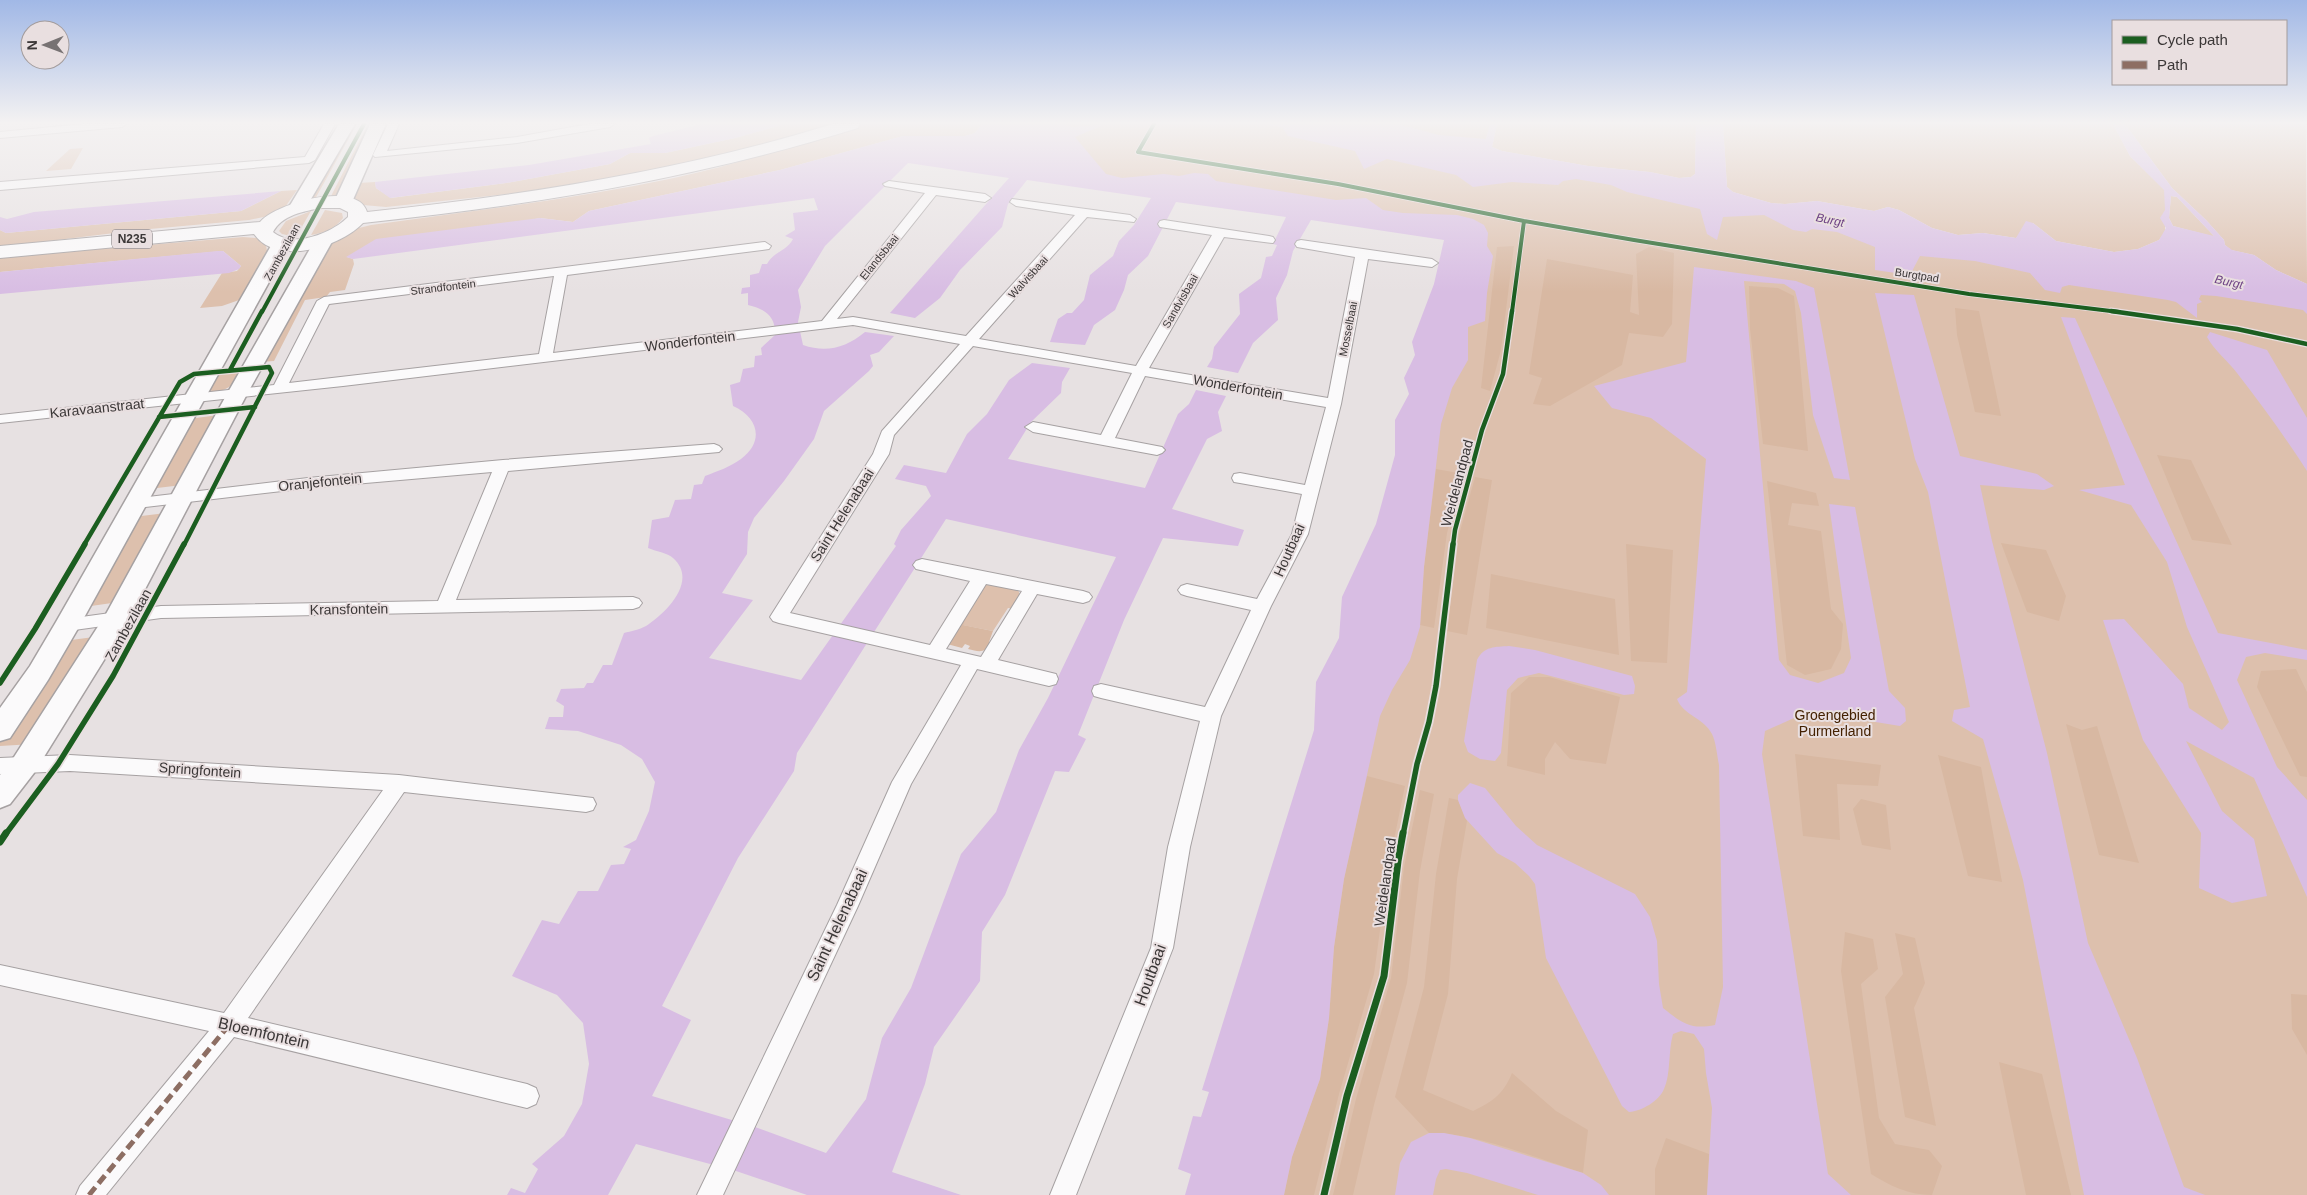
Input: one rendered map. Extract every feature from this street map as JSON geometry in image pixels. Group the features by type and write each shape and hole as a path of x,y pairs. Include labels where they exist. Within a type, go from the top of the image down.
{"main road":[{"path":"360,218 358,208 343,202 326,202 298,207 277,216 265,227 263,232 266,238 281,244 301,244 324,240 347,230 360,218 478,206 637,180"},
{"name":"N235","path":"0,252 265,227"}],"street":[{"path":"0,186 74,180"},
{"path":"298,207 314,180"},
{"path":"343,202 353,180"},
{"path":"889,184 985,198"},
{"name":"Elandsbaai","path":"826,324 933,190"},
{"path":"1016,202 1130,218"},
{"name":"Walvisbaai","path":"971,341 1084,213"},
{"path":"1164,224 1269,240"},
{"name":"Sandvisbaai","path":"1141,370 1220,233"},
{"name":"Zambezilaan","path":"0,796 24,765 117,618 236,394 324,240"},
{"name":"Zambezilaan","path":"0,730 39,673 67,625 281,244"},
{"path":"1301,244 1432,264"},
{"name":"Strandfontein","path":"279,389 324,301 765,246"},
{"name":"Mosselbaai","path":"1334,404 1362,254"},
{"path":"545,358 561,272"},
{"name":"Wonderfontein","path":"236,394 801,328 853,320 1334,404"},
{"name":"Saint Helenabaai","path":"971,341 887,434 881,454 780,617 1049,679"},
{"path":"1106,440 1141,370"},
{"path":"194,398 236,394"},
{"name":"Karavaanstraat","path":"0,418 194,398"},
{"name":"Houtbaai","path":"1063,1195 1162,948 1179,847 1211,716 1262,606 1300,534 1334,404"},
{"path":"1033,426 1157,450"},
{"name":"Oranjefontein","path":"137,503 180,497 503,465 714,449"},
{"path":"444,608 503,465"},
{"path":"1240,478 1311,491"},
{"path":"922,565 1083,597"},
{"path":"935,652 981,577"},
{"name":"Saint Helenabaai","path":"714,1187 847,906 902,782 979,663 1033,587"},
{"path":"1187,590 1262,606"},
{"name":"Kransfontein","path":"67,625 161,612 444,608 633,602"},
{"path":"1101,691 1211,716"},
{"name":"Springfontein","path":"0,766 70,763 399,783 586,804"},
{"path":"89,1195 229,1025 399,783"},
{"name":"Bloemfontein","path":"0,975 229,1025 527,1096"}],"green space":[{"path":"319,180 326,180 315,199 307,199"},
{"path":"339,180 348,180 340,196 330,198"},
{"path":"524,180 606,180 545,190 386,207 363,205 353,199 358,183 375,182 376,188 391,198"},
{"path":"664,180 735,180 589,211 573,222 540,218 347,257 353,259 354,264 345,290 330,292 326,297 305,300 274,361 260,362 326,246 355,229"},
{"name":"Groengebied Purmerland","path":"1117,180 1638,180 2307,299 2307,1195 1229,1195 1470,235"},
{"path":"1727,180 2154,180 2165,190 2165,232 2159,240 2138,249 2114,252 2056,241 2033,223 2016,238 1983,233 1958,235 1932,228 1899,210 1888,207 1874,211 1817,201 1785,204 1771,203 1733,192 1727,187"},
{"path":"2166,180 2306,180 2307,284 2276,270 2254,255 2231,250 2206,220 2172,188"},
{"path":"297,190 283,210 273,215 249,220 139,230 0,247 0,230 6,233 241,211 281,191"},
{"path":"2171,196 2177,197 2215,237 2173,226 2169,218"},
{"path":"325,210 342,213 343,218 328,230 311,235"},
{"path":"311,211 296,237 282,234 279,231 286,221"},
{"path":"243,237 257,238 266,245 267,251 242,299 222,306 200,308 222,273 237,271 241,266 223,251 0,272 0,255 76,251"},
{"path":"243,370 237,380 224,390 208,390 213,374"},
{"path":"219,415 182,485 149,489 188,419"},
{"path":"166,513 119,602 84,607 133,517"},
{"path":"982,586 1018,590 1021,597 1014,609 1008,608 993,631 962,625 960,618"},
{"path":"101,636 33,744 0,746 0,741 64,641"}],"shaded area":[{"path":"1514,246 1501,350 1490,391 1481,388 1497,247"},
{"path":"1649,247 1674,253 1672,324 1663,337 1629,333 1622,365 1550,406 1533,404 1542,378 1529,374 1547,259 1633,275 1630,312 1639,315 1636,254"},
{"path":"1749,286 1778,288 1794,296 1808,451 1763,444 1750,329"},
{"path":"1955,308 1979,311 2001,416 1975,412 1957,335"},
{"path":"2157,455 2191,460 2232,545 2192,540"},
{"path":"1436,469 1464,474 1447,533 1434,628 1420,625 1424,567"},
{"path":"1475,477 1492,480 1467,635 1447,631 1459,535"},
{"path":"1767,481 1816,493 1819,506 1792,503 1788,525 1821,531 1831,609 1843,624 1841,649 1831,669 1805,675 1787,665"},
{"path":"2001,543 2046,550 2066,596 2059,621 2027,612"},
{"path":"1626,544 1673,550 1667,663 1631,661"},
{"path":"1491,574 1615,599 1619,655 1486,628"},
{"path":"960,618 965,619 963,625 993,631 989,647 979,651 968,649 970,646 965,644 962,648 947,644"},
{"path":"2296,669 2307,692 2307,777 2300,776 2257,687 2261,671"},
{"path":"1529,677 1549,677 1620,697 1606,764 1570,759 1555,742 1545,759 1545,775 1507,766 1511,693"},
{"path":"2066,724 2082,730 2097,726 2139,863 2099,855"},
{"path":"1795,754 1881,765 1878,786 1837,784 1840,840 1803,836"},
{"path":"1938,755 1981,767 2002,882 1968,876"},
{"path":"1367,776 1405,786 1389,864 1374,974 1339,1094 1314,1195 1284,1195 1292,1157 1320,1079 1329,1018 1334,947 1344,879"},
{"path":"1420,790 1434,794 1420,871 1407,983 1374,1105 1353,1195 1333,1195 1356,1099 1391,978 1404,867"},
{"path":"1449,798 1458,800 1467,821 1457,879 1448,994 1423,1090 1473,1111 1497,1096 1509,1081 1512,1073 1556,1111 1588,1130 1583,1173 1486,1142 1447,1134 1429,1133 1395,1097 1424,987 1436,874"},
{"path":"1861,799 1886,805 1891,850 1862,845 1853,809"},
{"path":"1845,932 1873,939 1878,969 1861,984 1879,1118 1895,1144 1929,1150 1942,1166 1932,1195 1900,1189 1871,1174 1841,971"},
{"path":"1895,933 1915,938 1925,983 1914,1008 1936,1126 1905,1117 1885,997 1903,974"},
{"path":"2291,994 2307,995 2307,1055 2292,1029"},
{"path":"1999,1062 2042,1074 2071,1195 2026,1195"},
{"path":"1666,1138 1709,1154 1707,1195 1655,1195 1655,1169"}],"water":[{"path":"395,180 524,180 390,198 376,188 375,182"},
{"path":"735,180 891,180 825,246 798,290 801,307 798,322 803,345 820,349 828,349 851,342 865,332 894,336 879,352 870,355 873,366 869,371 824,411 814,439 784,481 754,518 748,532 747,554 722,593 753,600 709,658 801,680 896,546 894,544 901,530 931,496 926,486 895,479 904,465 946,473 967,434 987,414 1009,380 1032,363 1070,368 1062,382 1061,393 1031,422 1008,459 1145,488 1178,414 1189,404 1196,390 1226,396 1218,412 1222,431 1207,439 1172,509 1244,530 1238,546 1163,538 1124,620 1078,735 1086,739 1069,772 1055,771 1005,895 982,932 980,981 934,1047 925,1084 892,1172 961,1195 807,1195 736,1171 636,1144 608,1195 507,1195 511,1188 525,1193 538,1169 532,1164 564,1136 582,1104 589,1064 583,1023 557,995 512,976 542,920 559,924 578,891 598,891 611,865 624,864 631,849 623,847 636,840 649,811 655,782 642,759 621,745 578,731 545,729 549,717 563,717 564,706 556,701 561,689 584,688 587,683 593,683 603,665 612,665 624,633 646,626 654,621 676,596 681,586 680,567 671,556 648,548 652,520 669,517 675,500 691,499 694,485 702,484 705,476 728,467 741,459 749,452 753,445 756,437 753,423 748,416 733,406 730,385 740,382 743,369 754,367 755,356 762,355 761,348 775,335 775,328 768,314 748,305 748,293 741,294 742,288 750,287 750,275 759,273 762,264 767,264 793,239 785,236 795,230 793,213 818,210 814,198 353,259 346,257 376,239 540,218 573,222 589,211","holes":["946,519 1116,557 1048,698 1019,750 996,812 961,854 911,988 882,1038 866,1099 826,1153 755,1127 652,1096 691,1020 662,1006 738,858 794,771 797,753"]},
{"path":"1007,180 1215,180 1336,200 1366,198 1383,210 1403,213 1457,215 1473,219 1484,225 1488,233 1487,246 1493,256 1485,321 1468,327 1468,360 1452,388 1441,424 1424,567 1420,627 1410,660 1392,690 1380,716 1344,879 1334,947 1329,1018 1320,1079 1292,1157 1284,1195 1185,1195 1191,1174 1178,1169 1193,1116 1201,1117 1209,1092 1202,1090 1314,730 1316,682 1339,638 1342,597 1376,524 1395,455 1395,420 1409,394 1404,378 1415,355 1412,342 1434,284 1444,240 1311,220 1293,251 1287,275 1276,298 1278,320 1253,343 1238,373 1207,367 1212,359 1214,347 1240,314 1239,294 1261,278 1266,257 1272,256 1277,245 1273,244 1286,217 1176,202 1148,256 1128,275 1115,310 1094,325 1085,345 1050,342 1058,319 1067,313 1072,313 1084,300 1090,275 1113,256 1119,241 1134,225 1151,198 1027,180 1008,204 1002,227 960,270 940,298 915,318 890,313"},
{"path":"1463,180 1571,180 1563,181 1558,185 1512,182 1473,187"},
{"name":"Burgt","path":"1580,180 1727,180 1727,187 1733,192 1771,203 1785,204 1817,201 1874,211 1888,207 1899,210 1932,228 1958,235 1983,233 2016,238 2026,221 2033,223 2056,241 2114,252 2138,249 2159,240 2166,228 2160,218 2165,210 2164,190 2154,180 2166,180 2172,188 2206,220 2224,240 2225,245 2232,250 2254,255 2276,270 2307,284 2307,314 2303,310 2201,295 2199,299 2202,302 2197,304 2197,318 2176,302 2168,300 2069,285 2062,287 2060,293 2045,290 2030,273 1975,261 1920,256 1910,275 1875,270 1875,247 1837,232 1812,229 1806,232 1793,230 1764,215 1723,217 1717,240 1707,234 1700,209 1627,192 1611,185","holes":["2171,196 2177,197 2214,236 2173,226 2169,218"]},
{"path":"281,191 241,211 6,233 0,230 0,217 7,219 34,212"},
{"path":"223,251 241,266 239,269 229,273 0,294 0,272"},
{"path":"1694,267 1796,281 1814,288 1850,480 1834,478 1813,415 1801,313 1795,291 1784,284 1744,281 1779,660 1790,675 1818,683 1844,673 1851,658 1829,504 1855,507 1889,691 1905,708 1906,721 1900,726 1845,717 1794,718 1765,731 1762,754 1828,1174 1851,1195 1707,1195 1712,1108 1704,1049 1694,1034 1681,1031 1673,1034 1668,1076 1662,1093 1650,1105 1639,1110 1629,1112 1622,1106 1546,958 1535,884 1515,863 1497,853 1465,818 1458,800 1458,795 1470,783 1485,788 1516,826 1537,845 1635,894 1650,917 1657,941 1659,984 1663,1008 1681,1021 1693,1026 1715,1025 1723,987 1719,765 1712,734 1704,724 1684,709 1677,699 1687,692 1706,459 1651,418 1612,408 1594,386 1686,362"},
{"path":"1875,293 1914,295 1960,456 2037,474 2054,486 2044,490 1980,485 1992,541 2047,753 2088,943 2137,1058 2184,1187 2205,1195 2084,1195 2023,880 1983,739 1952,721 1954,710 1970,707 1928,492 1915,459"},
{"path":"2061,317 2075,318 2218,633 2307,650 2307,660 2265,653 2246,657 2237,680 2277,767 2307,800 2307,897 2254,778 2186,741 2222,811 2254,839 2267,896 2232,903 2199,888 2201,833 2143,740 2103,620 2124,619 2183,684 2189,708 2222,730 2229,722 2187,627 2167,562 2131,505 2079,490 2125,485"},
{"path":"2210,332 2267,350 2307,418 2307,471 2255,397 2210,342 2207,337"},
{"path":"1509,646 1535,650 1632,676 1635,686 1634,694 1624,695 1539,673 1518,678 1507,690 1501,753 1495,761 1480,759 1468,752 1464,741 1477,660 1487,650 1495,647"},
{"path":"1429,1133 1444,1133 1470,1138 1583,1173 1601,1185 1609,1195 1538,1195 1467,1173 1446,1169 1440,1170 1433,1195 1395,1195 1400,1163 1411,1142"}],"marked path":[{"path":"89,1195 229,1025"}],"cycle path":[{"path":"230,370 334,180"},
{"name":"Burgtpad","path":"1309,180 1634,240 1969,294 2106,310 2237,329 2307,344"},
{"name":"Weidelandpad","path":"1324,1195 1347,1096 1384,976 1398,861 1417,764 1429,722 1436,686 1455,530 1482,430 1503,374 1524,221"},
{"path":"0,683 35,629 180,382 194,374 269,367 272,373 255,407 148,614 113,676 58,764 0,842"},
{"path":"159,417 255,407"}]}
